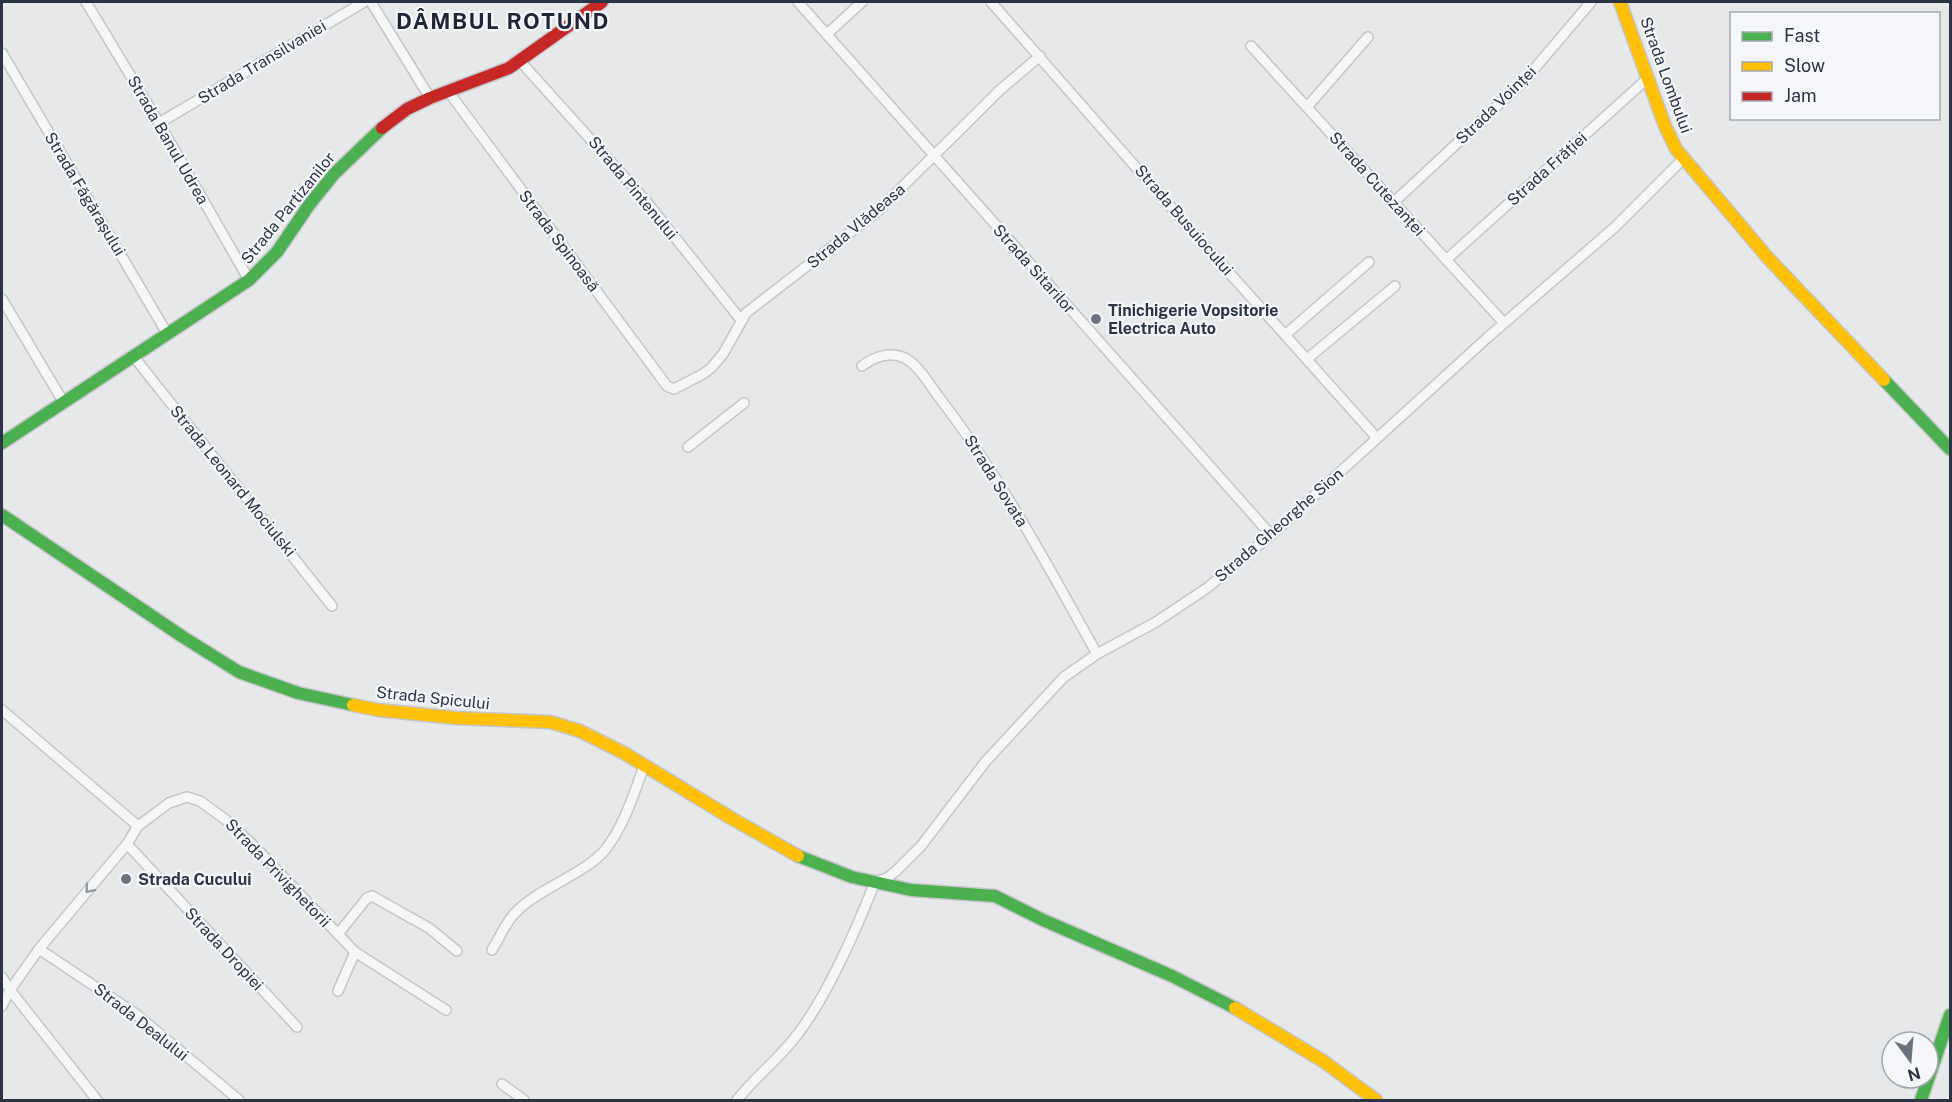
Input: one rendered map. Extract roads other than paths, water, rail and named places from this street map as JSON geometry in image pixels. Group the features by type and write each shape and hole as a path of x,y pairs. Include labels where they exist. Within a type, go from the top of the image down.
{"street":[{"name":"Strada Banul Udrea","path":"86,2 249,280"},
{"name":"Strada Transilvaniei","path":"159,123 372,2"},
{"path":"372,2 430,98"},
{"name":"Strada Partizanilor","path":"2,443 249,280 277,252 309,204 334,174 393,119 430,98 491,76 520,61 602,2"},
{"name":"Strada Sitarilor","path":"798,2 1271,535"},
{"path":"826,34 862,2"},
{"name":"Strada Busuiocului","path":"991,2 1377,438"},
{"name":"Strada Voinței","path":"1394,202 1524,81 1591,2"},
{"name":"Strada Lombului","path":"1620,2 1670,139 1683,159 1768,258 1950,449"},
{"path":"1306,107 1368,37"},
{"name":"Strada Cutezanței","path":"1251,46 1504,323"},
{"name":"Strada Făgărașului","path":"2,53 168,335"},
{"name":"Strada Vlădeasa","path":"671,389 703,374 717,362 741,320 757,304 878,211 1000,90 1040,56"},
{"name":"Strada Pintenului","path":"520,61 646,201 741,320"},
{"name":"Strada Frăției","path":"1446,260 1648,78"},
{"name":"Strada Spinoasă","path":"448,91 667,387 671,389"},
{"name":"Strada Gheorghe Sion","path":"875,882 896,872 921,846 986,761 1064,677 1097,654 1156,622 1207,588 1271,535 1504,323 1615,227 1683,159"},
{"path":"1285,335 1369,262"},
{"path":"1307,359 1395,286"},
{"path":"2,299 64,403"},
{"name":"Strada Sovata","path":"862,366 871,360 893,355 903,357 920,372 963,428 991,470 1097,654"},
{"name":"Strada Leonard Mociulski","path":"134,357 332,606"},
{"path":"688,447 744,403"},
{"name":"Strada Spicului","path":"2,515 239,672 269,684 336,703 456,718 550,722 580,731 624,753 731,819 806,860 852,877 924,892 985,894 1005,900 1043,920 1172,976 1234,1008 1323,1061 1377,1101"},
{"path":"2,710 138,826 127,844 39,949 10,990 2,1006"},
{"path":"492,950 513,916 527,903 586,865 605,849 630,801 644,766"},
{"name":"Strada Privighetorii","path":"138,826 169,803 187,797 200,801 226,820 261,853 355,952 446,1010"},
{"name":"Strada Dropiei","path":"127,844 297,1027"},
{"path":"737,1101 797,1035 813,1012 863,912 875,882"},
{"name":"Strada Privighetorii","path":"338,934 367,898 372,896 429,928 458,951"},
{"name":"Strada Dealului","path":"39,949 136,1014 239,1101"},
{"path":"338,991 355,952"},
{"path":"2,977 97,1101"},
{"path":"1921,1101 1950,1015"},
{"path":"502,1084 524,1101"}],"place":[{"name":"Tinichigerie Vopsitorie Electrica Auto","path":"1096,319"},
{"name":"Strada Cucului","path":"126,879"}],"district":[{"name":"DÂMBUL ROTUND","path":"503,21"}]}
